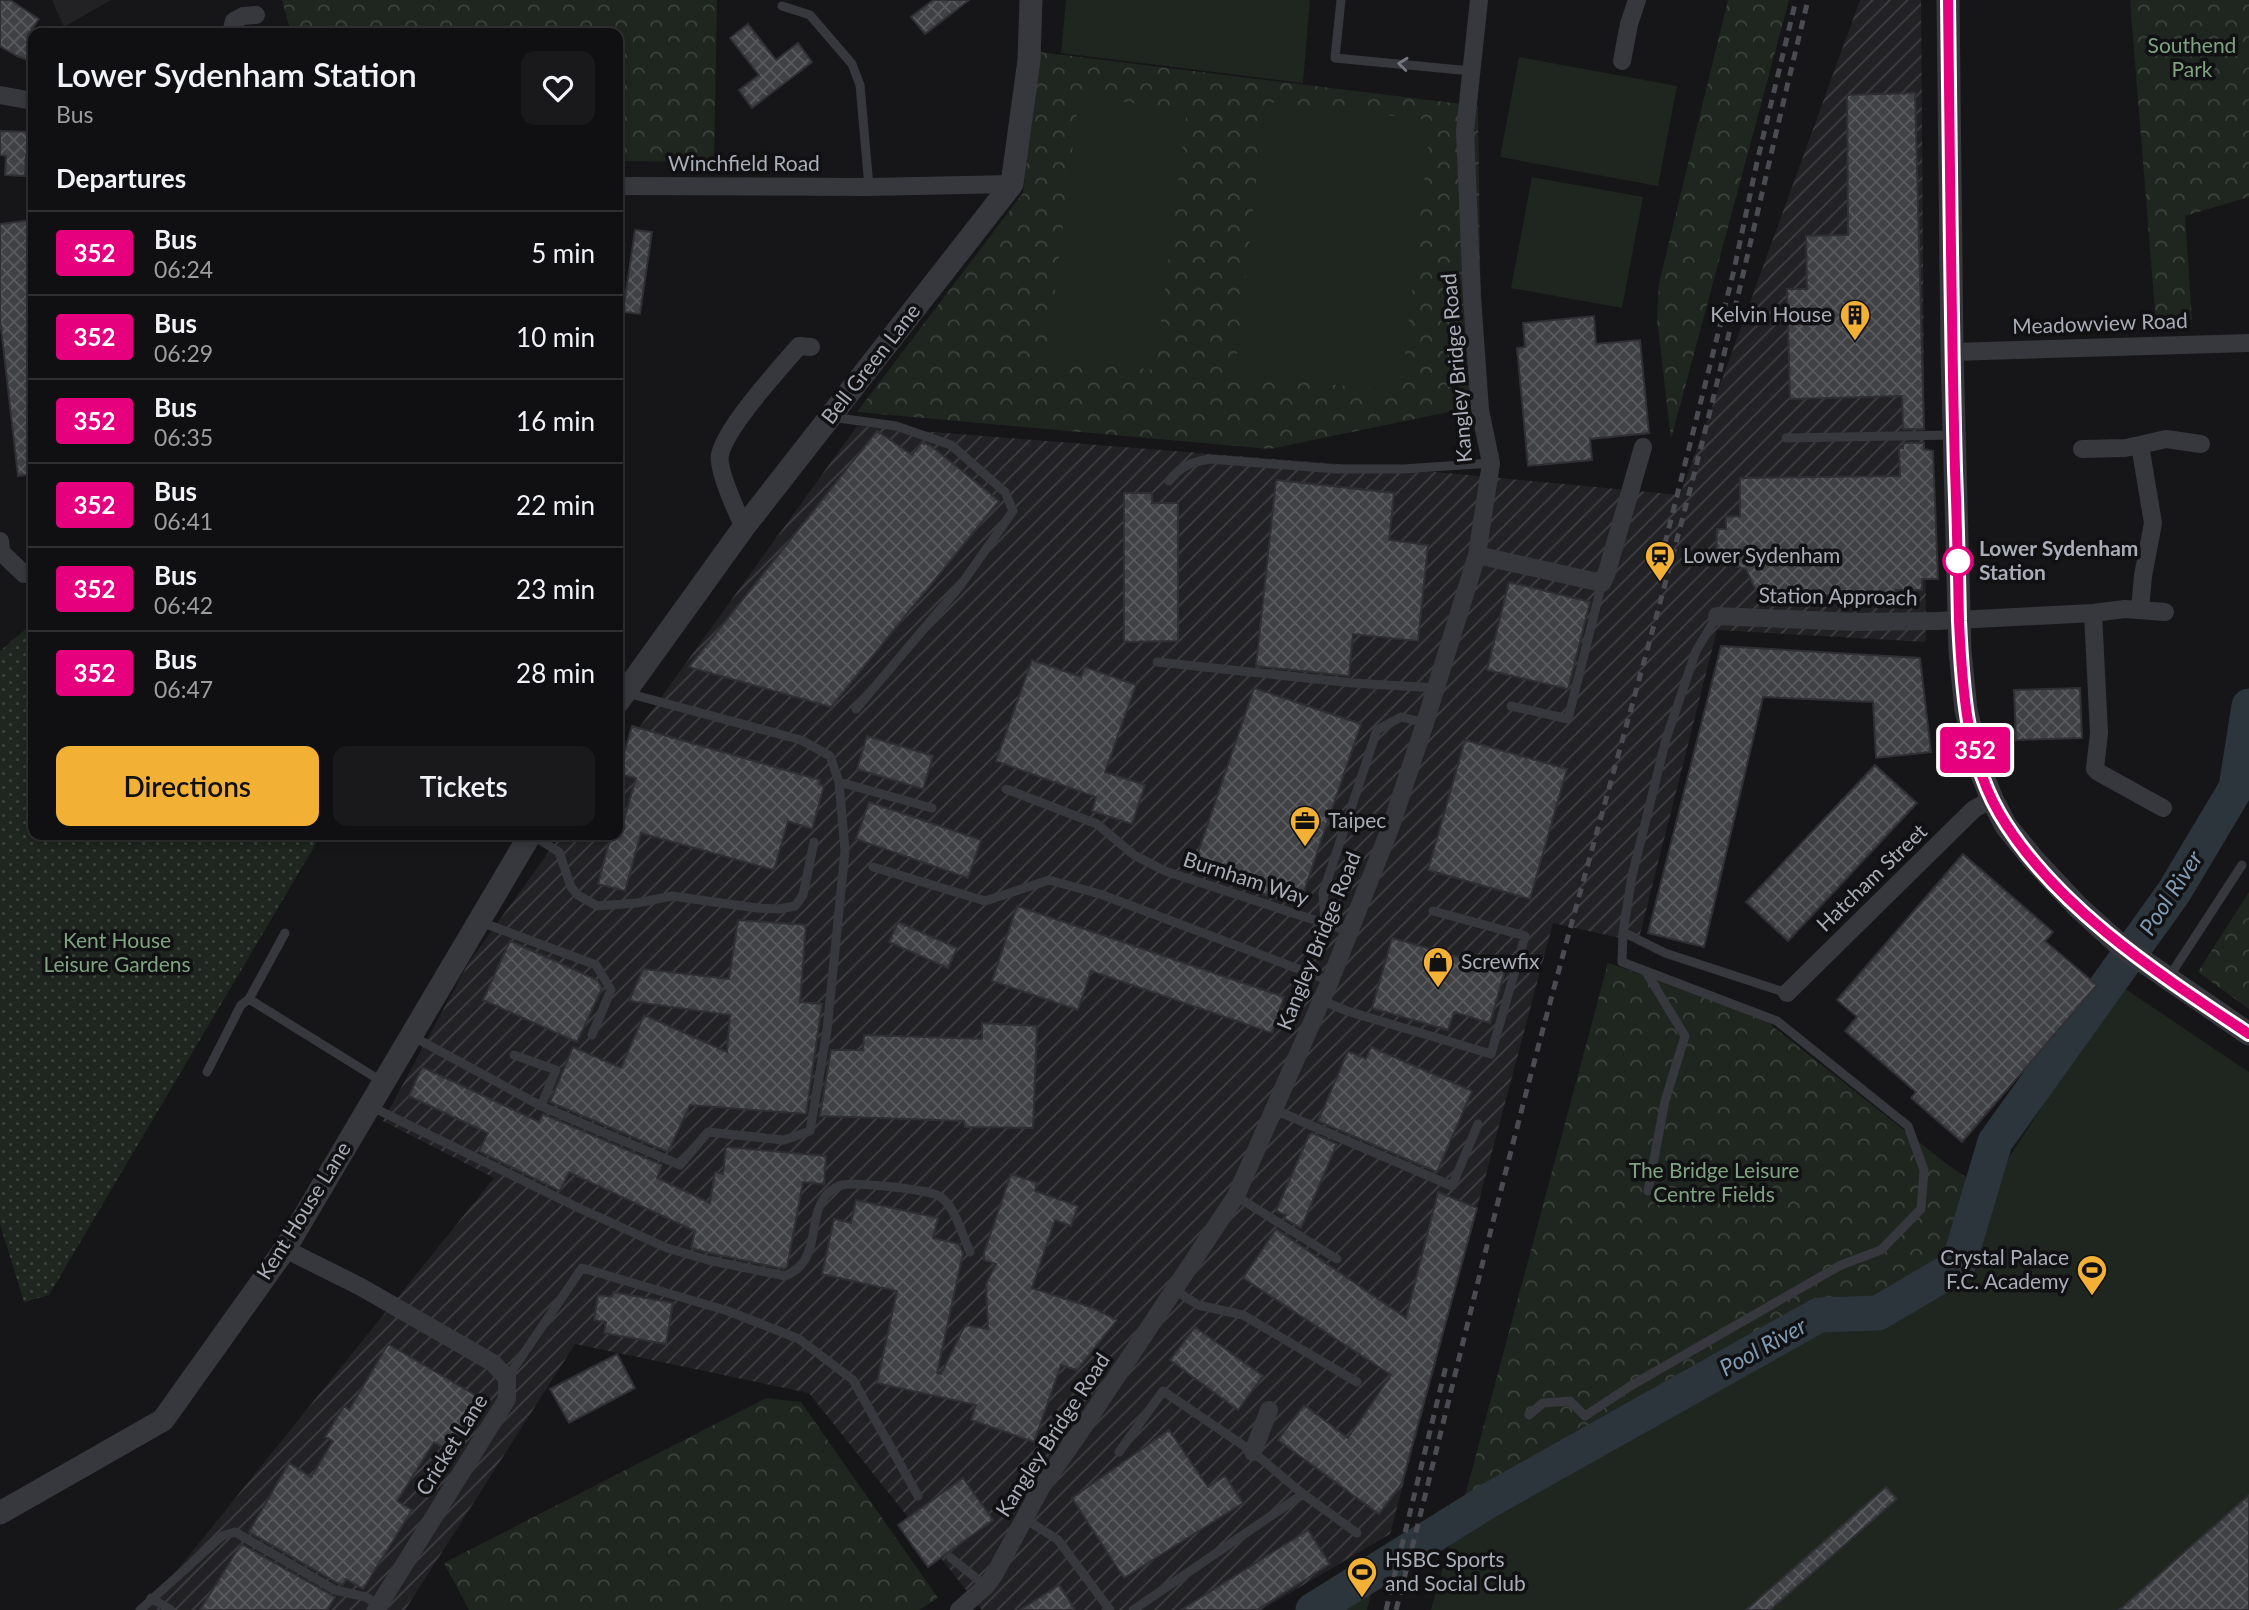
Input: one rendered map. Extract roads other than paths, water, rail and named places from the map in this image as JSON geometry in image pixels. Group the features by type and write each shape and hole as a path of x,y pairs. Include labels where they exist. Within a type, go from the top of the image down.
{"street":[{"path":"1012,184 1028,60 1031,0"},
{"name":"Kangley Bridge Road","path":"960,1610 986,1586 1042,1486 1236,1196 1330,981 1391,827 1425,723 1476,555 1491,463 1480,410 1465,131 1479,0"},
{"path":"1948,0 1952,352 1959,620 1966,710 1981,772 2007,825 2033,859 2078,906 2121,946 2249,1034"},
{"path":"1622,61 1633,1"},
{"path":"232,28 234,21 243,16 256,15"},
{"path":"0,96 28,100"},
{"name":"Winchfield Road","path":"623,186 869,187 1012,184"},
{"name":"Bell Green Lane","path":"623,689 744,527 1012,184"},
{"name":"Meadowview Road","path":"1952,352 2249,343"},
{"path":"744,527 719,457 729,433 775,374 799,346 811,347"},
{"path":"2082,449 2125,448 2166,439 2200,444"},
{"path":"2140,445 2153,523 2140,609"},
{"path":"1476,555 1602,583 1643,447"},
{"path":"0,541 1,552 24,574 28,573"},
{"name":"Station Approach","path":"1717,616 1856,622 1959,620 2140,609 2165,612"},
{"path":"2093,613 2099,733 2095,769 2163,808"},
{"name":"Hatcham Street","path":"1787,993 1975,809 1992,799"},
{"name":"Kent House Lane","path":"0,1513 163,1420 285,1249 528,840"},
{"name":"Cricket Lane","path":"285,1249 361,1287 493,1363 507,1378 507,1399 378,1608"},
{"path":"1253,1452 1269,1410"}],"lane":[{"path":"1341,0 1335,58 1471,71"},
{"path":"782,6 810,15 852,64 860,85 869,187"},
{"path":"830,417 895,426 951,444 1004,492 1013,511 960,586 856,709"},
{"path":"1786,438 1955,435"},
{"path":"1169,481 1189,463 1210,459 1335,469 1403,470 1491,463"},
{"path":"1511,706 1568,719 1602,583"},
{"path":"1529,1415 1543,1403 1570,1401 1585,1416 1632,1385 1841,1265 1881,1250 1921,1209 1924,1170 1908,1126 1777,1021 1622,962 1623,932 1632,876 1666,739 1696,651 1717,616"},
{"path":"1157,662 1353,683 1436,688"},
{"path":"411,1036 541,1107 680,1164 708,1132 784,1140 810,1131 827,1030 845,851 839,782 830,757 801,740 623,690"},
{"path":"1325,924 1323,893 1377,730 1401,718 1425,723"},
{"path":"839,782 932,808"},
{"name":"Burnham Way","path":"1006,789 1097,824 1110,838 1134,855 1165,871 1348,931"},
{"path":"539,840 559,852 571,887 578,895 597,906 637,903 672,896 779,909 795,906 803,895 814,842"},
{"path":"2168,979 2242,865"},
{"path":"873,867 985,901 1049,880 1100,894 1330,981"},
{"path":"1321,1000 1347,1011 1491,1054 1525,936 1433,911"},
{"path":"479,921 596,965 611,990 592,1035"},
{"path":"1623,932 1665,953 1787,993"},
{"path":"206,1072 241,1005 249,999 285,933"},
{"path":"1646,972 1685,1036 1665,1101 1648,1191"},
{"path":"249,999 383,1082"},
{"path":"514,1055 556,1070 541,1107"},
{"path":"369,1106 593,1215 667,1248 708,1260 785,1276 795,1272 804,1263 813,1240 820,1206 828,1194 839,1185 853,1183 939,1196 950,1207 970,1252"},
{"path":"1273,1109 1452,1186 1478,1124"},
{"path":"1236,1196 1337,1259"},
{"path":"507,1378 582,1268 728,1311 799,1339 853,1380 918,1496"},
{"path":"1175,1290 1198,1305 1243,1315 1357,1382"},
{"path":"1119,1452 1163,1391 1253,1452 1303,1494 1357,1533"},
{"path":"1133,1610 1303,1494"},
{"path":"1024,1518 1058,1540 1110,1610"},
{"path":"140,1610 222,1536 235,1532 335,1590 366,1597 378,1608"},
{"path":"951,1558 986,1586"},
{"path":"151,1598 171,1610"}],"waterway":[{"name":"Pool River","path":"1313,1610 1488,1501 1819,1315 1878,1313 1958,1266 1995,1142 2174,892 2236,788 2249,706"}],"railway":[{"path":"1657,575 1734,270 1796,0"},
{"path":"1396,1610 1518,1124 1703,439 1808,0"},
{"path":"1386,1610 1446,1366"}],"place":[{"name":"Kelvin House","path":"1855,342"},
{"name":"Lower Sydenham Station","path":"1958,561"},
{"name":"Lower Sydenham","path":"1660,583"},
{"name":"Taipec","path":"1305,848"},
{"name":"Screwfix","path":"1438,989"},
{"name":"Crystal Palace F.C. Academy","path":"2092,1297"},
{"name":"HSBC Sports and Social Club","path":"1362,1599"}],"park label":[{"name":"Southend Park","path":"2192,58"},
{"name":"Kent House Leisure Gardens","path":"117,953"},
{"name":"The Bridge Leisure Centre Fields","path":"1714,1183"}]}
